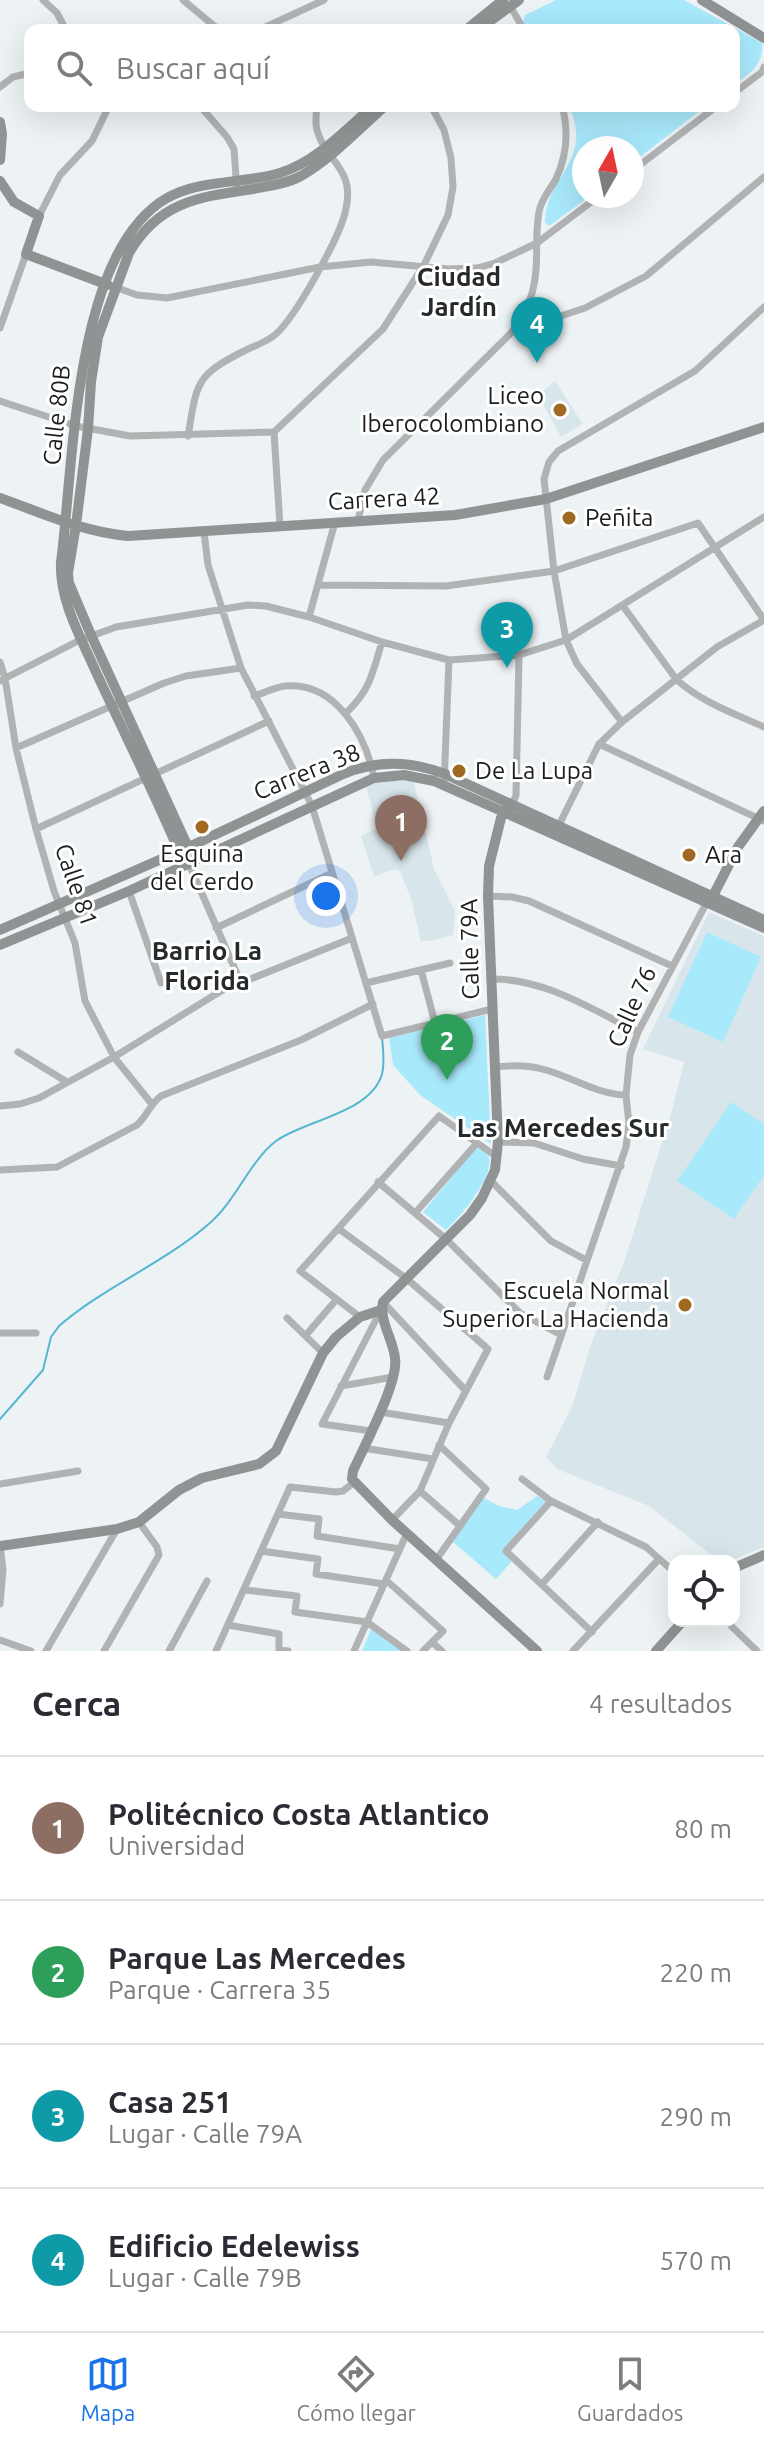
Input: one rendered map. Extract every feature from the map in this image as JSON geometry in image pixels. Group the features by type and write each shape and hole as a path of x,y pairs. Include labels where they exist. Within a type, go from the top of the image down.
{"main road":[{"path":"702,0 714,4 764,38"},
{"path":"475,24 510,1"},
{"path":"485,24 510,1"},
{"name":"Calle 80B","path":"328,150 367,112"},
{"name":"Calle 80B","path":"189,864 61,581 61,562 88,429 98,337 110,286 127,236 146,213 169,197 203,187 237,186 279,174 328,150 377,112"},
{"path":"0,122 0,160"},
{"path":"0,181 14,202 39,216 26,254 110,286"},
{"name":"Calle 80B","path":"71,524 76,426 88,333 110,286"},
{"name":"Carrera 42","path":"0,498 71,524 110,535 128,536 455,515 546,499 764,427"},
{"name":"Carrera 38","path":"0,930 184,849 356,768 404,764 709,899 764,920"},
{"name":"Carrera 38","path":"0,945 129,891 374,778 404,775 445,780"},
{"name":"Carrera 38","path":"508,809 558,827 764,928"},
{"name":"Calle 79A","path":"382,1306 470,1215 491,1181 498,1158 488,896 489,866 508,809"},
{"name":"Calle 76","path":"709,899 738,847 762,817"},
{"path":"0,1546 117,1529 139,1522 179,1490 202,1478 259,1464 276,1451 323,1353 336,1337 360,1317 382,1306 396,1360 380,1412 353,1471 353,1483 537,1651"},
{"path":"740,1565 764,1555"},
{"path":"656,1651 678,1627"}],"street":[{"path":"43,0 57,13 63,24"},
{"path":"183,0 212,24"},
{"path":"272,24 324,0"},
{"path":"510,1 521,24"},
{"path":"740,88 764,67"},
{"path":"0,87 13,77 24,74"},
{"path":"39,216 60,175 92,141 106,112"},
{"path":"205,112 234,149 237,186"},
{"path":"188,436 195,392 207,372 274,336 288,321 320,267 345,215 347,185 340,167 317,130 317,112"},
{"path":"0,401 76,426 130,436 274,432 383,329 424,265 448,215 453,187 451,158 444,130 434,112"},
{"path":"358,520 365,490 383,460 512,332 532,296 541,204 557,177 566,147 567,125 564,112"},
{"path":"644,162 709,112"},
{"path":"512,332 585,308 646,276 764,177"},
{"path":"110,286 137,295 167,298 320,267 371,262 449,269 477,268 537,243 583,208"},
{"path":"0,328 26,254"},
{"path":"622,722 577,664 566,640 554,571 544,479 549,462 558,451 695,371 764,307"},
{"path":"274,432 280,526"},
{"path":"3,679 86,637 116,627 257,605 309,617 382,642 449,660 519,655 566,640 764,517"},
{"path":"309,617 335,522"},
{"path":"319,585 446,586 554,571 698,523 764,620 717,647 599,744 558,827"},
{"path":"204,532 208,565 220,610 254,696 312,806 382,1036 492,1009"},
{"path":"623,606 676,679 701,699 764,727"},
{"path":"346,713 363,697 382,642"},
{"name":"Calle 79A","path":"508,809 516,795 519,655"},
{"path":"445,780 449,660"},
{"name":"Calle 81","path":"0,662 16,748 36,829 75,943 85,1001 114,1057 151,1103"},
{"path":"16,748 116,703 186,676 241,668"},
{"path":"254,696 284,686 311,689 329,697 346,713 372,765 374,778"},
{"path":"36,829 269,721"},
{"path":"599,744 762,817"},
{"name":"Calle 80B","path":"189,864 241,983"},
{"path":"216,928 332,873"},
{"path":"129,891 161,983"},
{"path":"488,896 529,901 672,966"},
{"name":"Calle 76","path":"547,1377 621,1166 629,1124 626,1095 630,1055 638,1032 709,899"},
{"path":"0,1106 39,1098 114,1057 198,1004 352,938"},
{"path":"366,983 450,963"},
{"path":"421,970 435,1023"},
{"path":"490,979 536,984 638,1032"},
{"path":"0,1170 57,1167 137,1125 146,1116 151,1103 161,1096 301,1040 373,1004"},
{"path":"18,1052 67,1082"},
{"path":"494,1067 534,1067 598,1091 626,1095"},
{"path":"360,1317 300,1271 439,1116 498,1158"},
{"path":"498,1142 534,1143 583,1159 621,1166"},
{"path":"416,1212 477,1143"},
{"path":"491,1181 551,1241 586,1260"},
{"path":"378,1182 447,1240 520,1313 561,1335"},
{"path":"339,1229 407,1279 488,1349 449,1423 420,1491 392,1520"},
{"path":"306,1335 336,1300"},
{"path":"371,1431 322,1424 382,1306 465,1390"},
{"path":"287,1318 323,1353"},
{"path":"0,1333 36,1333"},
{"path":"341,1386 393,1377"},
{"path":"380,1412 449,1423"},
{"path":"436,1560 486,1489 439,1445"},
{"path":"363,1448 433,1459"},
{"path":"0,1484 78,1471"},
{"path":"522,1479 551,1501 646,1547 668,1567"},
{"path":"216,1651 290,1487 336,1492 353,1483"},
{"path":"420,1491 460,1526"},
{"path":"551,1501 506,1551 592,1632"},
{"path":"278,1514 319,1519 317,1536 400,1549"},
{"path":"104,1651 159,1555 157,1547 139,1522"},
{"path":"542,1584 598,1522"},
{"path":"46,1651 117,1529"},
{"path":"354,1651 407,1533"},
{"path":"0,1546 3,1570 0,1604"},
{"path":"261,1551 318,1559 316,1574 385,1582 443,1631 423,1651"},
{"path":"573,1651 659,1559"},
{"path":"169,1651 207,1581"},
{"path":"245,1590 297,1596 295,1612 367,1622 407,1651"},
{"path":"228,1625 279,1634 279,1650 288,1651"},
{"path":"732,1627 758,1651 764,1646"},
{"path":"0,1640 31,1651"},
{"path":"432,1642 442,1651"}],"shaded area":[{"path":"556,0 684,0 728,24 524,24 525,15"},
{"path":"740,31 762,43 758,63 740,80"},
{"path":"571,112 698,112 644,154 644,136 576,136"},
{"path":"572,157 574,208 549,226 545,222 547,206"},
{"name":"Liceo Iberocolombiano","path":"555,381 583,424 561,437 538,395"},
{"path":"407,780 414,783 434,869 455,911 453,935 430,941 421,941 411,899 400,871 396,869 374,876 361,836 377,828 366,787 380,781"},
{"name":"Escuela Normal Superior La Hacienda","path":"709,912 764,936 764,1547 740,1557 711,1555 649,1506 557,1469 546,1457 572,1407 590,1347 624,1262 671,1114 684,1062 643,1049"},
{"path":"707,932 761,957 723,1042 668,1017"},
{"path":"485,1015 491,1144 420,1095 393,1065 389,1038"},
{"path":"731,1102 764,1124 764,1175 734,1219 677,1181"},
{"path":"476,1147 487,1154 490,1162 488,1172 476,1194 446,1230 423,1212"},
{"path":"537,1496 546,1501 502,1551 512,1561 496,1579 452,1541 482,1497 499,1506 517,1510"},
{"path":"371,1629 403,1651 362,1651"}],"waterway":[{"path":"0,1419 43,1370 51,1337 59,1326 211,1222 258,1159 276,1141 365,1098 382,1074 382,1037"}],"place":[{"name":"Edificio Edelewiss","path":"537,363"},
{"name":"Liceo Iberocolombiano","path":"560,410"},
{"name":"Peñita","path":"569,518"},
{"name":"Casa 251","path":"507,668"},
{"name":"De La Lupa","path":"459,771"},
{"name":"Esquina del Cerdo","path":"202,827"},
{"name":"Ara","path":"689,855"},
{"name":"Politécnico Costa Atlantico","path":"401,861"},
{"name":"Parque Las Mercedes","path":"447,1080"},
{"name":"Escuela Normal Superior La Hacienda","path":"685,1305"}],"district":[{"name":"Ciudad Jardín","path":"459,292"},
{"name":"Barrio La Florida","path":"207,966"},
{"name":"Las Mercedes Sur","path":"563,1128"}]}
